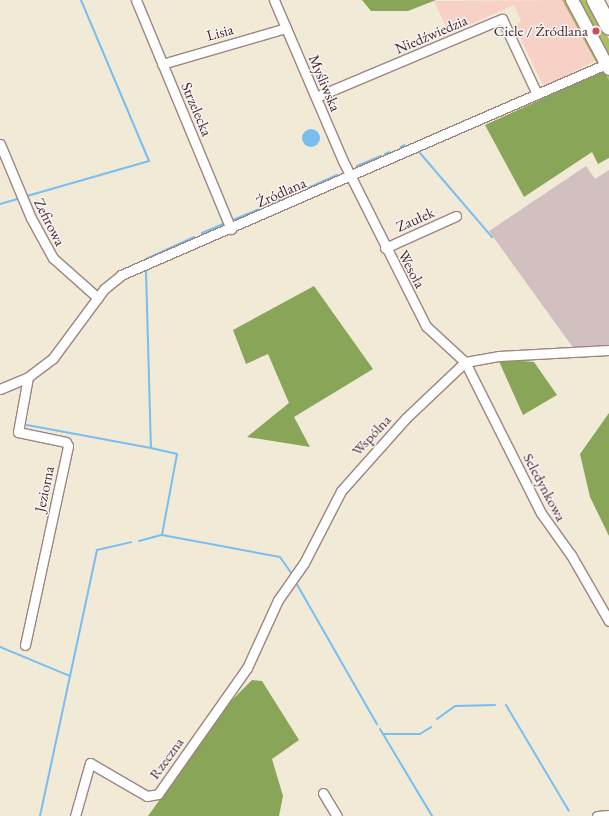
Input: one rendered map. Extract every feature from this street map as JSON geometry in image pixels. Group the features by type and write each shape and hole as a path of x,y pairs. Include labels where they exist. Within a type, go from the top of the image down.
{"highway":[{"path":"595,0 609,26"}],"street":[{"name":"Strzelecka","path":"136,0 231,229"},
{"name":"Myśliwska","path":"274,0 351,176"},
{"path":"572,0 608,66"},
{"name":"Niedźwiedzia","path":"316,97 502,19 537,94"},
{"name":"Lisia","path":"162,64 286,28"},
{"name":"Źródlana","path":"0,389 28,377 60,351 98,298 122,275 231,229 537,94 608,66"},
{"name":"Zefirowa","path":"0,144 31,218 53,258 98,298"},
{"name":"Wesoła","path":"351,176 385,248 426,326 465,362"},
{"name":"Zaułek","path":"385,248 456,216"},
{"path":"465,362 499,356 609,350"},
{"name":"Seledynkowa","path":"465,362 541,513 571,556 609,621"},
{"name":"Wspólna","path":"247,668 278,600 304,563 340,491 406,418 465,362"},
{"name":"Jeziorna","path":"25,645 68,446 66,442 18,432 28,377"},
{"name":"Rzeczna","path":"75,816 90,763 147,796 158,794 247,668"},
{"path":"323,793 337,816"},
{"path":"597,816 609,815"}],"shaded area":[{"path":"564,0 597,60 544,87 514,25 521,21 514,5 449,34 434,1"},
{"path":"586,166 595,179 609,170 609,349 574,349 489,231"}],"green space":[{"path":"362,0 436,0 408,11 371,11"},
{"path":"562,0 588,0 609,39 609,86"},
{"path":"603,71 609,81 609,158 598,164 592,152 524,197 485,125"},
{"path":"314,286 373,369 294,417 310,447 247,437 289,403 268,354 246,364 233,330"},
{"path":"498,359 534,362 557,395 523,415"},
{"path":"609,413 609,536 590,497 580,454"},
{"path":"252,680 262,681 299,740 272,759 283,796 279,816 148,816 230,702"}],"water":[{"path":"307,129 315,129 320,134 318,145 315,147 307,147 302,142 302,134"}],"waterway":[{"path":"27,196 149,161 81,0"},
{"path":"401,147 405,145"},
{"path":"385,154 390,152"},
{"path":"420,153 492,237"},
{"path":"357,166 381,156"},
{"path":"308,188 337,175"},
{"path":"268,205 287,196"},
{"path":"0,204 18,199"},
{"path":"233,220 259,209"},
{"path":"202,233 223,224"},
{"path":"146,259 194,237"},
{"path":"146,271 151,448 177,454 162,535"},
{"path":"27,425 151,448"},
{"path":"139,541 162,535 280,557 292,574"},
{"path":"40,816 97,550 131,542"},
{"path":"295,581 377,724"},
{"path":"0,647 70,676"},
{"path":"437,719 455,706 495,705"},
{"path":"506,705 569,811"},
{"path":"380,729 383,734 420,734 431,727"},
{"path":"383,734 432,816"}],"place":[{"name":"Ciele / Źródlana","path":"596,31"}]}
